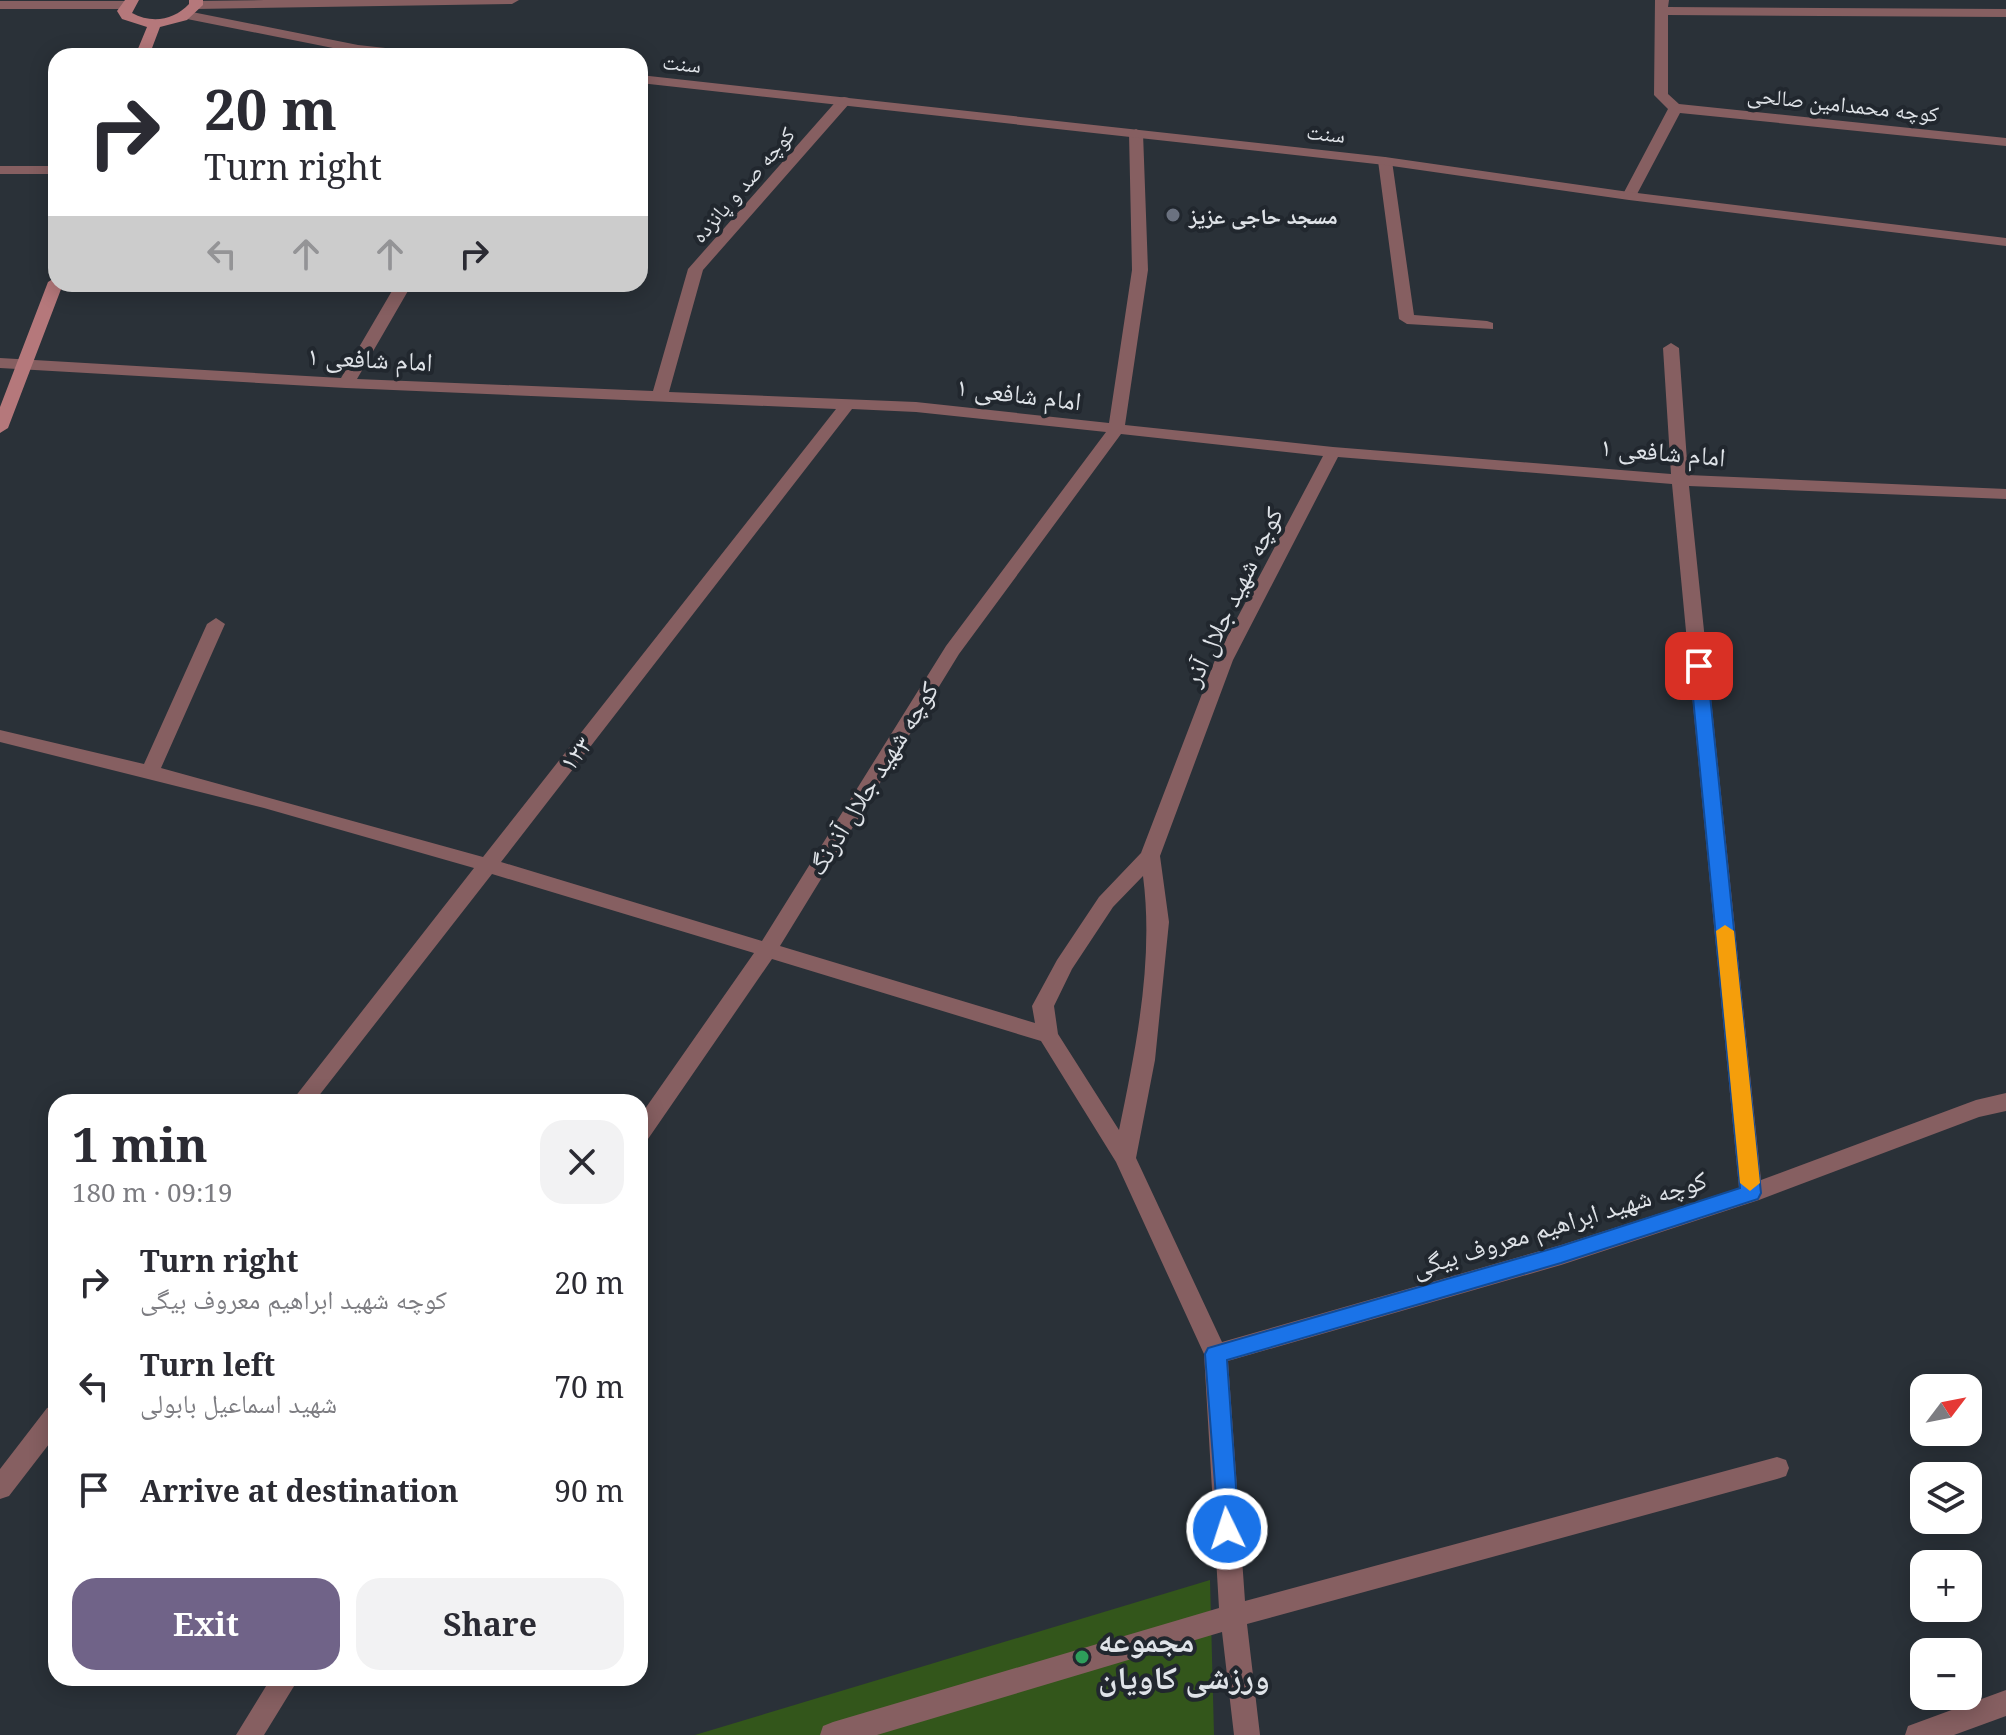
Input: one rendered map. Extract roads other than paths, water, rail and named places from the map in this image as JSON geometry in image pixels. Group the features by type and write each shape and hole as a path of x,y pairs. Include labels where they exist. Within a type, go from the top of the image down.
{"main road":[{"path":"129,3 124,11 133,20 155,23 193,7"},
{"path":"145,48 155,23"},
{"path":"0,428 52,292"}],"street":[{"path":"193,7 512,0"},
{"path":"0,5 129,3"},
{"path":"1629,196 1675,108 1661,95 1662,6 2006,13"},
{"path":"193,7 354,48"},
{"name":"سنت","path":"648,80 1385,161 1629,196 2006,242"},
{"name":"کوچه صد و پانزده","path":"660,396 696,269 844,101"},
{"name":"کوچه محمدامین صالحی","path":"1675,108 2006,142"},
{"path":"1116,430 1140,270 1136,133"},
{"path":"1385,161 1407,319 1487,326"},
{"path":"0,170 48,170"},
{"path":"346,383 399,292"},
{"path":"1671,348 1680,480 1751,1193"},
{"name":"امام شافعی ۱","path":"0,363 346,383 916,407 1333,452 1680,480 2006,494"},
{"name":"۱۲۳","path":"308,1094 848,404"},
{"name":"کوچه شهید جلال آذرنگ","path":"648,1122 766,952 952,650 1116,430"},
{"name":"کوچه شهید جلال آذر","path":"1150,856 1224,660 1333,452"},
{"path":"151,770 216,624"},
{"path":"0,736 151,770 489,863 766,952 1048,1035"},
{"path":"1150,856 1106,902 1064,965 1043,1006 1048,1035 1125,1158 1216,1354 1233,1616 1247,1735"},
{"path":"1125,1158 1144,1060 1159,922 1150,856"},
{"name":"کوچه شهید ابراهیم معروف بیگی","path":"1216,1354 1561,1255 1751,1193 1976,1109 2006,1102"},
{"path":"0,1488 48,1426"},
{"path":"833,1735 1233,1616 1777,1468"},
{"path":"249,1735 281,1686"},
{"path":"1918,1735 2006,1703"}],"place":[{"name":"مسجد حاجی عزیز","path":"1173,215"},
{"name":"مجموعه ورزشی کاویان","path":"1082,1657"}]}
